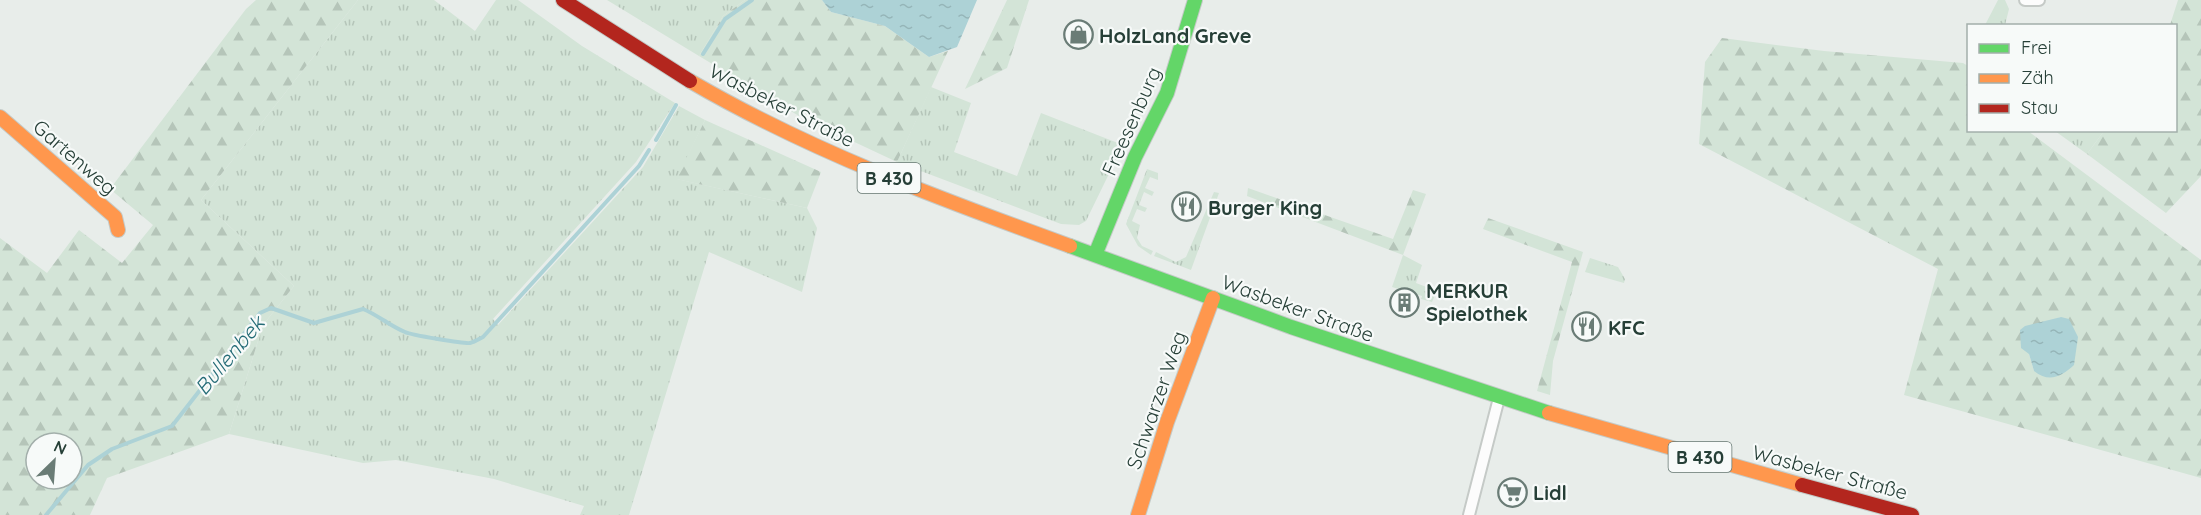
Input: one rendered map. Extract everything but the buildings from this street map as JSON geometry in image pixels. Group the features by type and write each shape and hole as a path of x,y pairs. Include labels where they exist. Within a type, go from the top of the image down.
{"main road":[{"name":"Freesenburg","path":"1095,255 1135,157 1167,93 1185,41 1195,0"},
{"name":"Wasbeker Straße","path":"572,2 692,82 792,136 934,197 1499,398 1646,442 1912,515"},
{"name":"Gartenweg","path":"0,117 115,217 118,230"},
{"name":"Schwarzer Weg","path":"1138,515 1167,422 1213,298"}],"street":[{"path":"2025,0 2038,0"},
{"path":"1469,515 1499,398"}],"green space":[{"path":"256,0 358,0 201,200 294,286 263,325 229,434 107,478 90,515 0,515 0,238 47,273 79,230 122,263 153,225 110,189 246,9"},
{"path":"358,0 434,0 475,31 496,0 518,0 582,46 675,103 636,162 493,319 498,325 643,167 679,106 705,120 677,179 807,208 817,228 802,292 709,252 629,515 580,515 584,506 494,479 396,460 363,463 229,434 263,325 294,286 201,200"},
{"path":"607,0 745,0 723,16 699,56"},
{"path":"745,0 822,0 831,12 885,26 929,57 948,51 897,162 799,116 699,56 723,16"},
{"path":"1007,0 1029,0 1007,68 965,89"},
{"path":"1998,0 2005,0 2009,9 2005,24 1986,24"},
{"path":"2178,0 2201,0 2201,176 2166,213 2087,154 2103,132 2177,132 2177,24 2170,24"},
{"path":"1722,38 1824,51 1963,63 1967,65 1967,132 2029,132 2201,260 2201,478 1904,395 1938,269 1699,144 1705,62","holes":["2061,317 2034,371 2029,354 2035,326"]},
{"path":"931,87 971,103 954,152 1017,176 1041,113 1123,145 1086,221 1079,225 1061,224 897,162"},
{"path":"705,120 821,172 807,208 676,179"},
{"path":"2056,132 2103,132 2087,154"},
{"path":"1147,169 1158,173 1158,180 1150,177 1145,188 1154,192 1152,196 1144,192 1139,205 1147,208 1145,212 1137,209 1132,221 1140,225 1137,238 1142,246 1153,251 1151,255 1138,246 1126,224"},
{"path":"1248,188 1393,239 1413,190 1426,194 1403,255 1247,196"},
{"path":"1214,192 1219,193 1191,270 1154,256 1156,252 1176,262 1186,257"},
{"path":"1488,218 1583,252 1553,361 1550,395 1537,391 1572,262 1483,229"},
{"path":"1403,255 1422,265 1416,283 1437,291 1432,302 1421,299 1422,296 1392,287"},
{"path":"1590,258 1618,267 1625,279 1624,283 1585,272"}],"water":[{"path":"822,0 977,0 957,47 929,57 885,26 831,12"},
{"path":"2061,317 2069,319 2078,337 2074,365 2060,375 2045,377 2034,371 2029,354 2021,348 2020,330 2025,326"}],"waterway":[{"name":"Bullenbek","path":"703,54 725,19 752,0"},
{"name":"Bullenbek","path":"656,140 676,105"},
{"name":"Bullenbek","path":"46,515 88,465 112,449 172,426 260,313 271,308 314,323 363,309 409,333 466,343 472,343 483,337 639,166 649,150"}],"traffic: fast":[{"path":"1095,255 1135,157 1167,93 1195,0"},
{"path":"1070,246 1291,327 1549,413"}],"traffic: slow":[{"path":"690,81 829,152 924,192 1070,246"},
{"path":"0,117 115,217 118,230"},
{"path":"1138,515 1167,422 1213,298"},
{"path":"1549,413 1802,485"}],"traffic: jam":[{"path":"563,0 690,81"},
{"path":"1802,485 1912,515"}],"place":[{"name":"HolzLand Greve","path":"1078,35"},
{"name":"Burger King","path":"1187,207"},
{"name":"MERKUR Spielothek","path":"1405,302"},
{"name":"KFC","path":"1587,327"},
{"name":"Lidl","path":"1512,492"}]}
